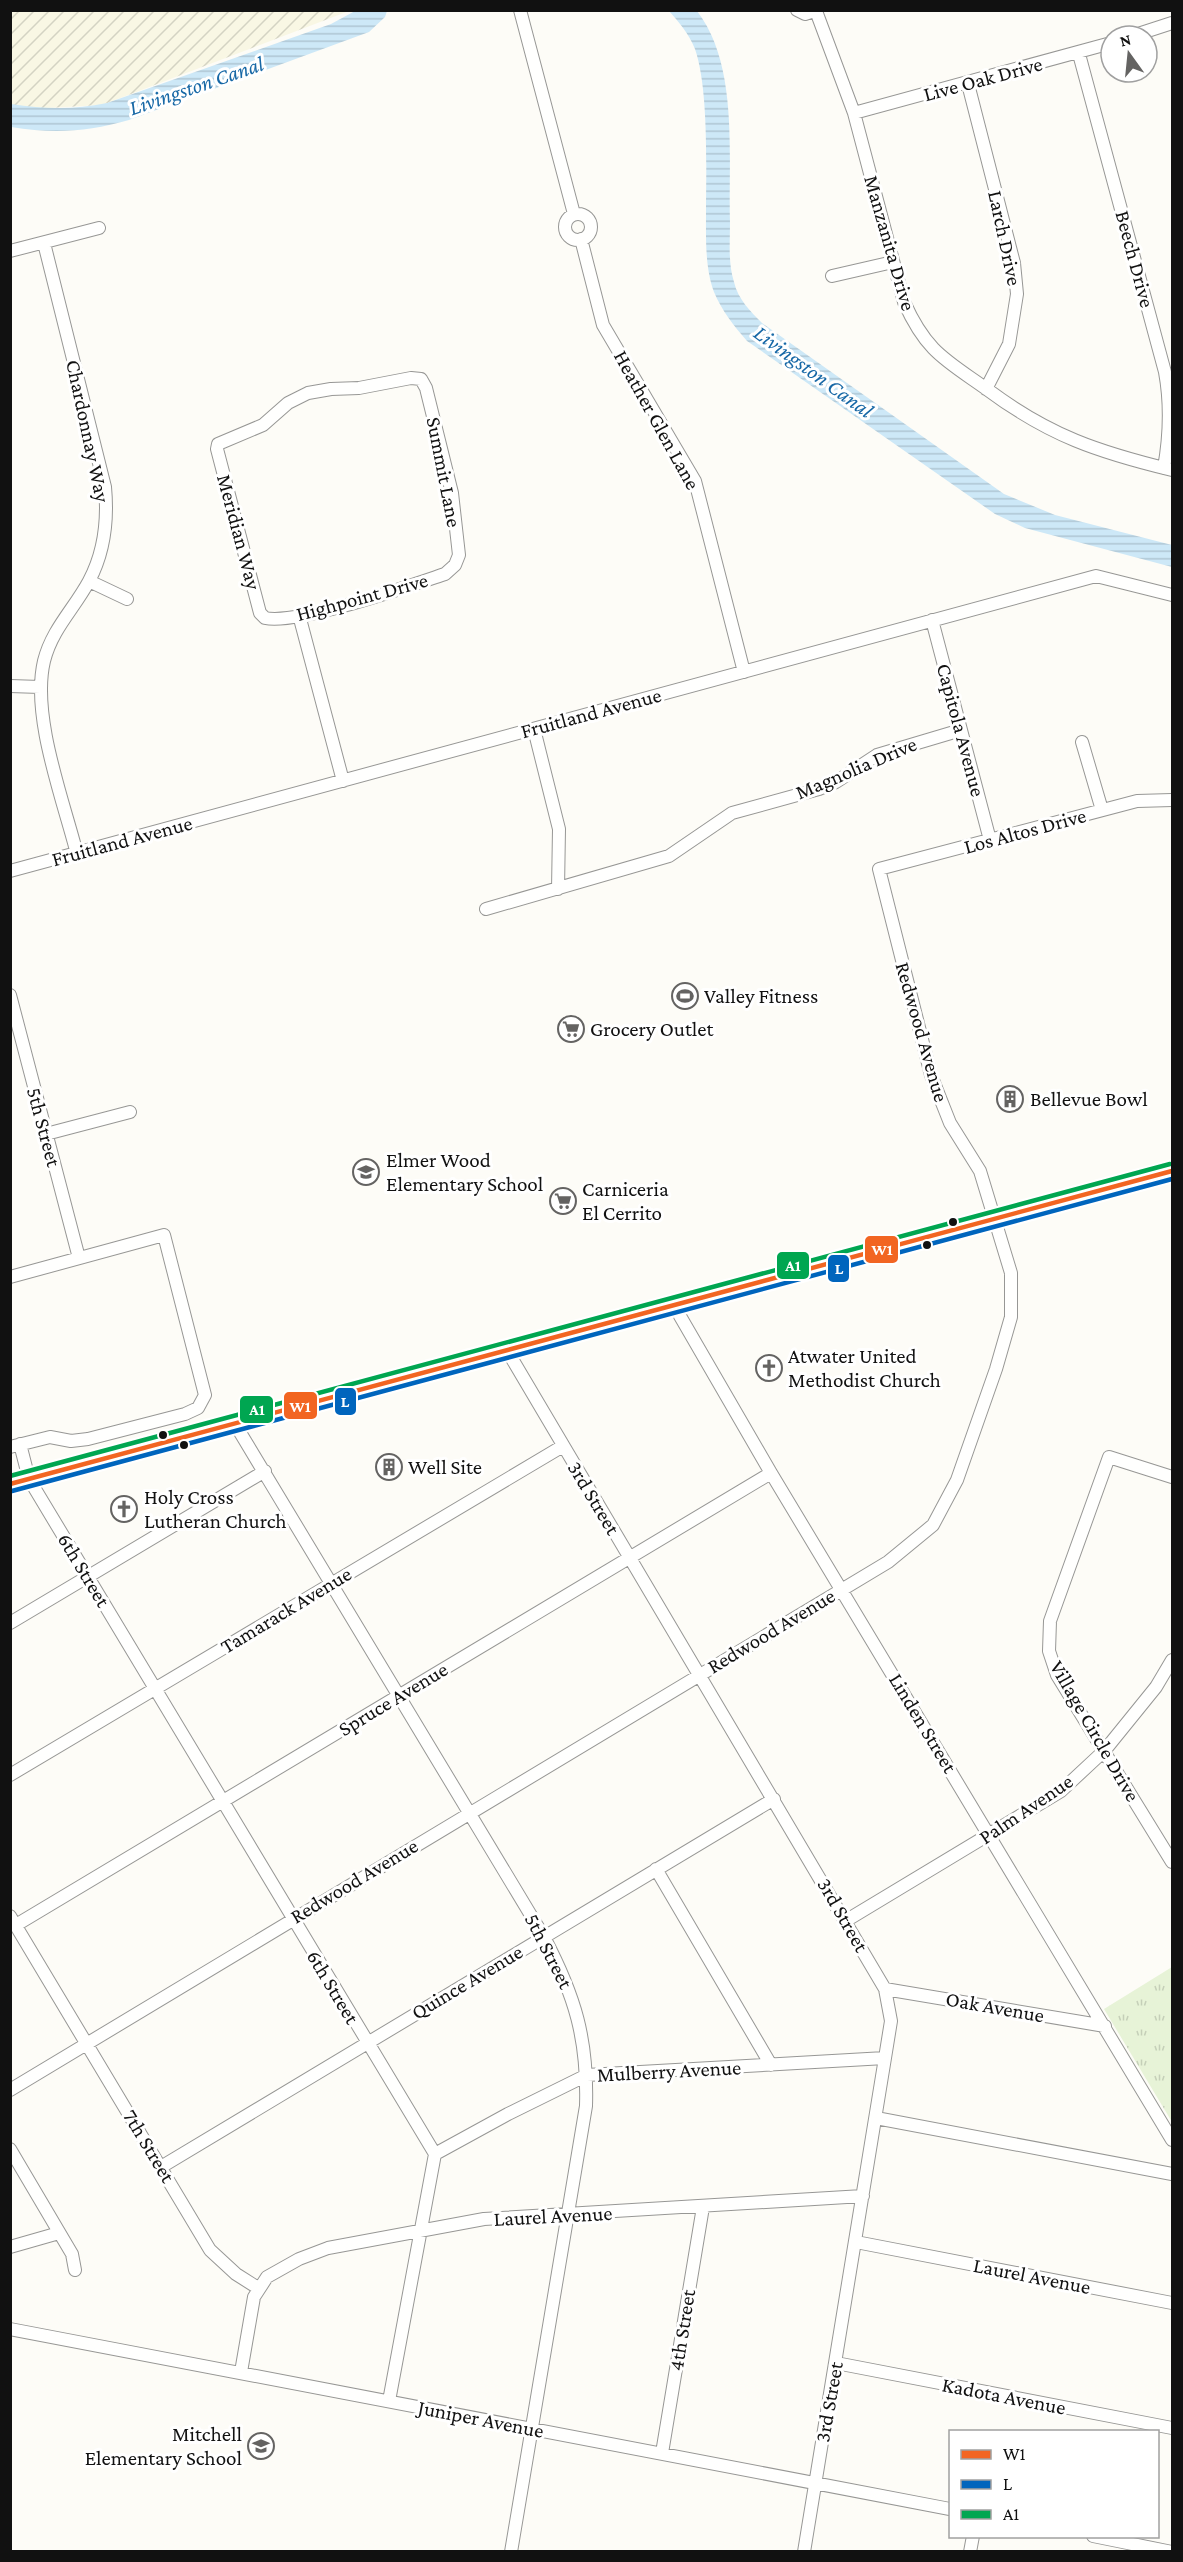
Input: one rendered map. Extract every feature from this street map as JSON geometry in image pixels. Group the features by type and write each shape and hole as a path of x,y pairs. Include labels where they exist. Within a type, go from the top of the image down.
{"main road":[{"path":"10,1484 508,1352 1173,1171"}],"street":[{"name":"Heather Glen Lane","path":"520,10 574,214"},
{"path":"797,10 805,14 816,11"},
{"name":"Manzanita Drive","path":"816,11 854,113 904,302 917,329 943,360 1010,408 1056,434 1122,458 1168,469"},
{"name":"Live Oak Drive","path":"854,113 1099,47"},
{"name":"Beech Drive","path":"1079,54 1165,372 1170,408 1168,469"},
{"name":"Larch Drive","path":"968,84 1014,263 1017,294 1009,344 986,389"},
{"name":"Heather Glen Lane","path":"574,214 585,215 590,221 588,234 581,239 570,237 565,229 567,219 574,214"},
{"path":"10,251 99,228"},
{"name":"Heather Glen Lane","path":"581,239 603,325 695,481 744,672"},
{"name":"Chardonnay Way","path":"44,243 105,488 107,507 102,546 89,581 53,634 44,661 40,687 43,718 77,854"},
{"path":"832,276 893,262"},
{"name":"Meridian Way","path":"265,618 260,613 242,548 218,444 263,425 288,403 308,393 358,388 411,378 421,379"},
{"name":"Summit Lane","path":"421,379 426,388 452,493 459,555 455,565"},
{"name":"Highpoint Drive","path":"265,618 299,615 369,598 446,574 455,565"},
{"name":"Fruitland Avenue","path":"10,872 1096,576 1173,596"},
{"path":"89,581 127,599"},
{"path":"299,615 343,781"},
{"name":"Capitola Avenue","path":"932,620 990,840"},
{"path":"10,686 40,687"},
{"path":"534,729 559,829 558,889"},
{"name":"Magnolia Drive","path":"486,909 669,856 732,813 819,789 836,782 877,755 961,730"},
{"path":"1082,742 1102,810"},
{"name":"Los Altos Drive","path":"879,870 1137,801 1173,800"},
{"name":"Redwood Avenue","path":"10,2090 888,1562 933,1525 957,1480 996,1369 1011,1317 1011,1273 980,1171 950,1123 931,1075 879,870"},
{"name":"5th Street","path":"10,995 79,1258"},
{"path":"46,1134 130,1112"},
{"path":"10,1277 164,1235 205,1395 198,1408 88,1439 71,1441 50,1437 15,1445"},
{"name":"Linden Street","path":"677,1306 680,1316 771,1473 991,1834 1173,2140"},
{"name":"3rd Street","path":"508,1352 847,1920 885,1989 891,2021 804,2552"},
{"name":"5th Street","path":"235,1424 544,1937 567,1980 579,2016 587,2076 586,2106 511,2552"},
{"name":"6th Street","path":"15,1445 29,1479 366,2043 435,2154"},
{"name":"Tamarack Avenue","path":"10,1775 563,1446"},
{"name":"Village Circle Drive","path":"1173,1477 1109,1457 1050,1621 1048,1652 1057,1675 1173,1862"},
{"path":"10,1623 265,1471"},
{"name":"Spruce Avenue","path":"13,1920 222,1800 771,1473"},
{"name":"Palm Avenue","path":"847,1920 1060,1791 1104,1750 1156,1687 1173,1660"},
{"name":"Quince Avenue","path":"161,2166 774,1799"},
{"path":"656,1869 771,2065"},
{"name":"7th Street","path":"13,1920 210,2250 236,2274 258,2288"},
{"name":"Oak Avenue","path":"885,1989 1105,2026"},
{"name":"Mulberry Avenue","path":"435,2154 508,2114 587,2076 885,2058"},
{"path":"876,2118 1173,2174"},
{"path":"10,2149 72,2254 75,2270"},
{"path":"389,2402 435,2154"},
{"name":"Laurel Avenue","path":"258,2288 267,2277 298,2259 328,2248 484,2219 863,2196"},
{"name":"4th Street","path":"662,2453 703,2207"},
{"path":"10,2247 59,2232"},
{"name":"Laurel Avenue","path":"856,2242 1173,2303"},
{"path":"241,2372 254,2297 258,2288"},
{"name":"Juniper Avenue","path":"10,2329 949,2509"},
{"name":"Kadota Avenue","path":"836,2363 1173,2428"},
{"path":"1103,2538 1172,2552"}],"shaded area":[{"path":"10,11 349,11 102,105 30,109 11,105"}],"green space":[{"path":"1172,1967 1172,2122 1104,2009"}],"water":[{"name":"Livingston Canal","path":"355,11 387,11 385,17 369,32 129,120 70,131 41,131 11,127 11,104 59,108 107,103 331,24"},
{"name":"Livingston Canal","path":"669,11 697,11 710,33 720,58 725,84 730,141 731,268 738,294 753,314 762,323 1004,494 1055,515 1172,545 1172,567 1025,528 995,514 747,341 725,312 711,283 706,243 706,130 703,86 693,44 684,28"}],"transit line":[{"name":"A1","path":"10,1476 1170,1164"},
{"name":"W1","path":"10,1484 1172,1171"},
{"name":"L","path":"12,1491 1172,1179"}],"place":[{"name":"Valley Fitness","path":"685,996"},
{"name":"Grocery Outlet","path":"571,1029"},
{"name":"Bellevue Bowl","path":"1010,1099"},
{"name":"Elmer Wood Elementary School","path":"366,1172"},
{"name":"Carniceria El Cerrito","path":"563,1201"},
{"name":"Atwater United Methodist Church","path":"769,1368"},
{"name":"Well Site","path":"389,1467"},
{"name":"Holy Cross Lutheran Church","path":"124,1509"},
{"name":"Mitchell Elementary School","path":"261,2446"}]}
